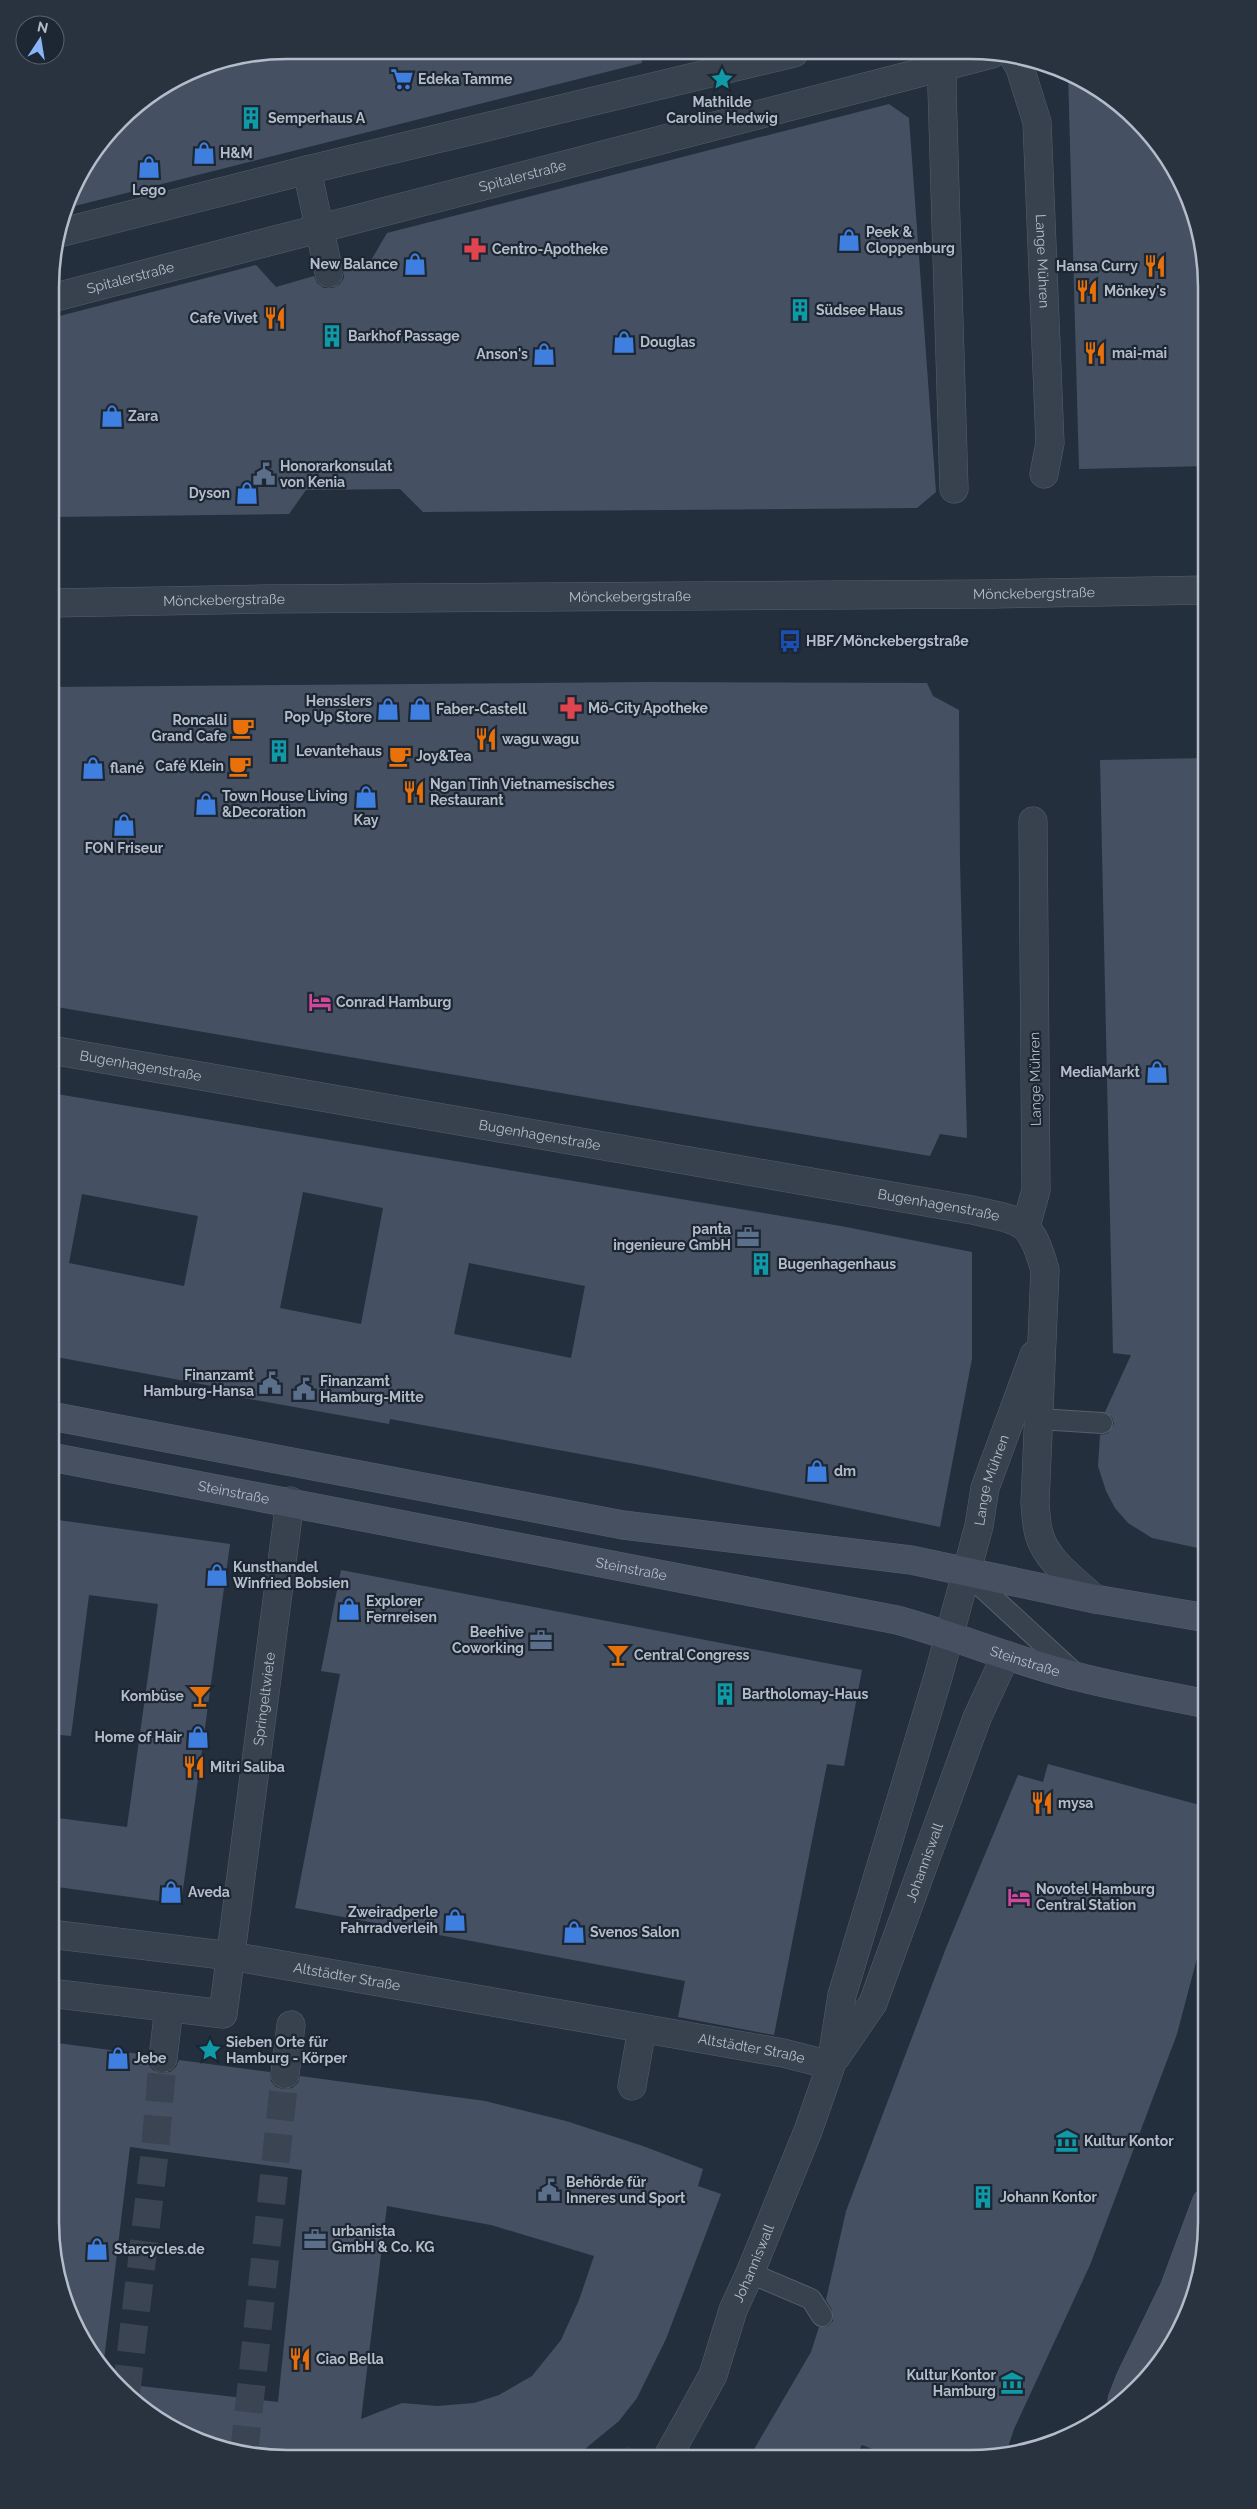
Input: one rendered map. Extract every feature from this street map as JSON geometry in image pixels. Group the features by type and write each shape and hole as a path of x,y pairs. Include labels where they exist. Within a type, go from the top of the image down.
{"main road":[{"path":"59,1418 623,1524 911,1560 1095,1599 1198,1616"},
{"name":"Steinstraße","path":"59,1458 898,1620 949,1634 1006,1655 1079,1677 1198,1702"},
{"path":"1127,2388 1174,2289 1198,2224"}],"street":[{"path":"66,231 307,170 769,59"},
{"name":"Spitalerstraße","path":"59,296 320,230 942,61 956,59"},
{"path":"942,61 954,489"},
{"name":"Lange Mühren","path":"1018,64 1037,122 1050,443 1044,474"},
{"path":"307,170 329,273"},
{"name":"Mönckebergstraße","path":"59,603 263,598 992,594 1198,590"},
{"name":"Lange Mühren","path":"1033,822 1036,1190 1026,1226 1034,1235 1046,1270 1035,1503 1039,1534 1052,1557 1095,1599"},
{"name":"Bugenhagenstraße","path":"59,1051 980,1212 1026,1226"},
{"name":"Lange Mühren","path":"949,1634 979,1526 984,1488 1043,1330"},
{"name":"Springeltwiete","path":"169,2008 223,2014 290,1502"},
{"name":"Johanniswall","path":"671,2450 713,2375 733,2310 808,2131 831,2065 842,1995 949,1634"},
{"name":"Johanniswall","path":"831,2065 873,2003 977,1718 1006,1655"},
{"name":"Altstädter Straße","path":"59,1935 231,1956 642,2030 783,2053 831,2065"},
{"path":"59,1993 169,2008 163,2058"},
{"path":"285,2074 290,2025"},
{"path":"632,2086 642,2030"}],"lane":[{"path":"1039,1419 1102,1423"},
{"path":"966,1573 1079,1677"},
{"path":"750,2273 810,2299 822,2316"}],"green space":[{"path":"627,2446 634,2450 623,2450"}],"building":[{"name":"Semperhaus A","path":"272,59 641,59 642,63 73,206 82,186 97,160 115,136 136,115 160,97 186,82 213,71 242,63"},
{"path":"1068,81 1097,97 1121,115 1142,136 1160,160 1175,186 1186,213 1194,242 1198,272 1198,466 1079,469"},
{"path":"889,104 909,118 936,492 917,508 423,512 400,489 306,490 289,514 59,517 59,316 256,265 276,287 314,276 317,283 324,288 333,288 340,284 344,278 344,269 370,262 387,233"},
{"path":"648,682 927,683 933,696 959,710 960,862 967,1138 940,1134 930,1156 59,1007 59,687"},
{"name":"MediaMarkt","path":"1198,758 1198,1548 1152,1538 1128,1523 1115,1508 1106,1491 1098,1466 1100,1435 1108,1433 1114,1424 1112,1417 1105,1412 1131,1355 1113,1353 1100,760"},
{"path":"59,1094 841,1226 972,1252 972,1359 940,1527 651,1467 390,1419 389,1424 216,1393 217,1387 59,1357","holes":["303,1192 383,1208 361,1324 280,1308","82,1194 198,1216 184,1286 69,1263","469,1263 585,1286 571,1358 454,1334"]},
{"path":"59,1520 230,1544 181,1904 59,1887 59,1818 127,1827 158,1604 89,1595 71,1736 59,1735"},
{"path":"341,1570 862,1670 844,1766 827,1764 774,2035 678,2017 685,1981 295,1908 340,1674 321,1671"},
{"name":"Johann Kontor","path":"1048,1764 1198,1805 1198,1954 1177,2034 1090,2265 1014,2429 1008,2447 985,2450 875,2450 862,2445 859,2450 754,2450 811,2352 819,2327 828,2326 833,2321 832,2310 826,2300 846,2211 946,1948 1018,1775 1043,1782"},
{"path":"59,2043 148,2055 149,2065 153,2070 161,2073 170,2072 176,2067 179,2060 270,2072 271,2081 276,2087 283,2089 292,2088 298,2083 300,2076 485,2101 566,2121 643,2146 703,2169 698,2186 721,2194 666,2339 637,2398 619,2421 584,2450 272,2450 242,2446 199,2433 160,2412 136,2394 127,2384 278,2402 302,2170 130,2147 104,2359 89,2336 76,2310 63,2267 59,2237","holes":["387,2206 491,2225 594,2256 579,2300 561,2340 532,2376 499,2395 474,2403 437,2406 402,2403 361,2419"]}],"tunnel":[{"path":"127,2384 155,2150 163,2058"},
{"path":"245,2446 285,2074"}],"place":[{"name":"Edeka Tamme","path":"402,79"},
{"name":"Mathilde Caroline Hedwig","path":"722,79"},
{"name":"Semperhaus A","path":"251,118"},
{"name":"H&M","path":"204,153"},
{"name":"Lego","path":"149,167"},
{"name":"Peek & Cloppenburg","path":"849,240"},
{"name":"Centro-Apotheke","path":"475,249"},
{"name":"New Balance","path":"415,264"},
{"name":"Hansa Curry","path":"1155,266"},
{"name":"Mönkey's","path":"1087,291"},
{"name":"Südsee Haus","path":"800,310"},
{"name":"Cafe Vivet","path":"275,318"},
{"name":"Barkhof Passage","path":"332,336"},
{"name":"Douglas","path":"624,342"},
{"name":"mai-mai","path":"1095,353"},
{"name":"Anson's","path":"544,354"},
{"name":"Zara","path":"112,416"},
{"name":"Honorarkonsulat von Kenia","path":"264,474"},
{"name":"Dyson","path":"247,493"},
{"name":"HBF/Mönckebergstraße","path":"790,641"},
{"name":"Mö-City Apotheke","path":"571,708"},
{"name":"Hensslers Pop Up Store","path":"388,709"},
{"name":"Faber-Castell","path":"420,709"},
{"name":"Roncalli Grand Cafe","path":"243,728"},
{"name":"wagu wagu","path":"486,739"},
{"name":"Levantehaus","path":"279,751"},
{"name":"Joy&Tea","path":"400,756"},
{"name":"Café Klein","path":"240,766"},
{"name":"flané","path":"93,768"},
{"name":"Ngan Tinh Vietnamesisches Restaurant","path":"414,792"},
{"name":"Kay","path":"366,797"},
{"name":"Town House Living &Decoration","path":"206,804"},
{"name":"FON Friseur","path":"124,825"},
{"name":"Conrad Hamburg","path":"320,1002"},
{"name":"MediaMarkt","path":"1157,1072"},
{"name":"panta ingenieure GmbH","path":"748,1237"},
{"name":"Bugenhagenhaus","path":"761,1264"},
{"name":"Finanzamt Hamburg-Hansa","path":"270,1383"},
{"name":"Finanzamt Hamburg-Mitte","path":"304,1389"},
{"name":"dm","path":"817,1471"},
{"name":"Kunsthandel Winfried Bobsien","path":"217,1575"},
{"name":"Explorer Fernreisen","path":"349,1609"},
{"name":"Beehive Coworking","path":"541,1640"},
{"name":"Central Congress","path":"618,1655"},
{"name":"Bartholomay-Haus","path":"725,1694"},
{"name":"Kombüse","path":"200,1696"},
{"name":"Home of Hair","path":"198,1737"},
{"name":"Mitri Saliba","path":"194,1767"},
{"name":"mysa","path":"1042,1803"},
{"name":"Aveda","path":"171,1892"},
{"name":"Novotel Hamburg Central Station","path":"1019,1897"},
{"name":"Zweiradperle Fahrradverleih","path":"455,1920"},
{"name":"Svenos Salon","path":"574,1932"},
{"name":"Sieben Orte für Hamburg - Körper","path":"210,2050"},
{"name":"Jebe","path":"118,2058"},
{"name":"Kultur Kontor","path":"1067,2141"},
{"name":"Behörde für Inneres und Sport","path":"549,2190"},
{"name":"Johann Kontor","path":"983,2197"},
{"name":"urbanista GmbH & Co. KG","path":"315,2239"},
{"name":"Starcycles.de","path":"97,2249"},
{"name":"Ciao Bella","path":"300,2359"},
{"name":"Kultur Kontor Hamburg","path":"1012,2383"}]}
